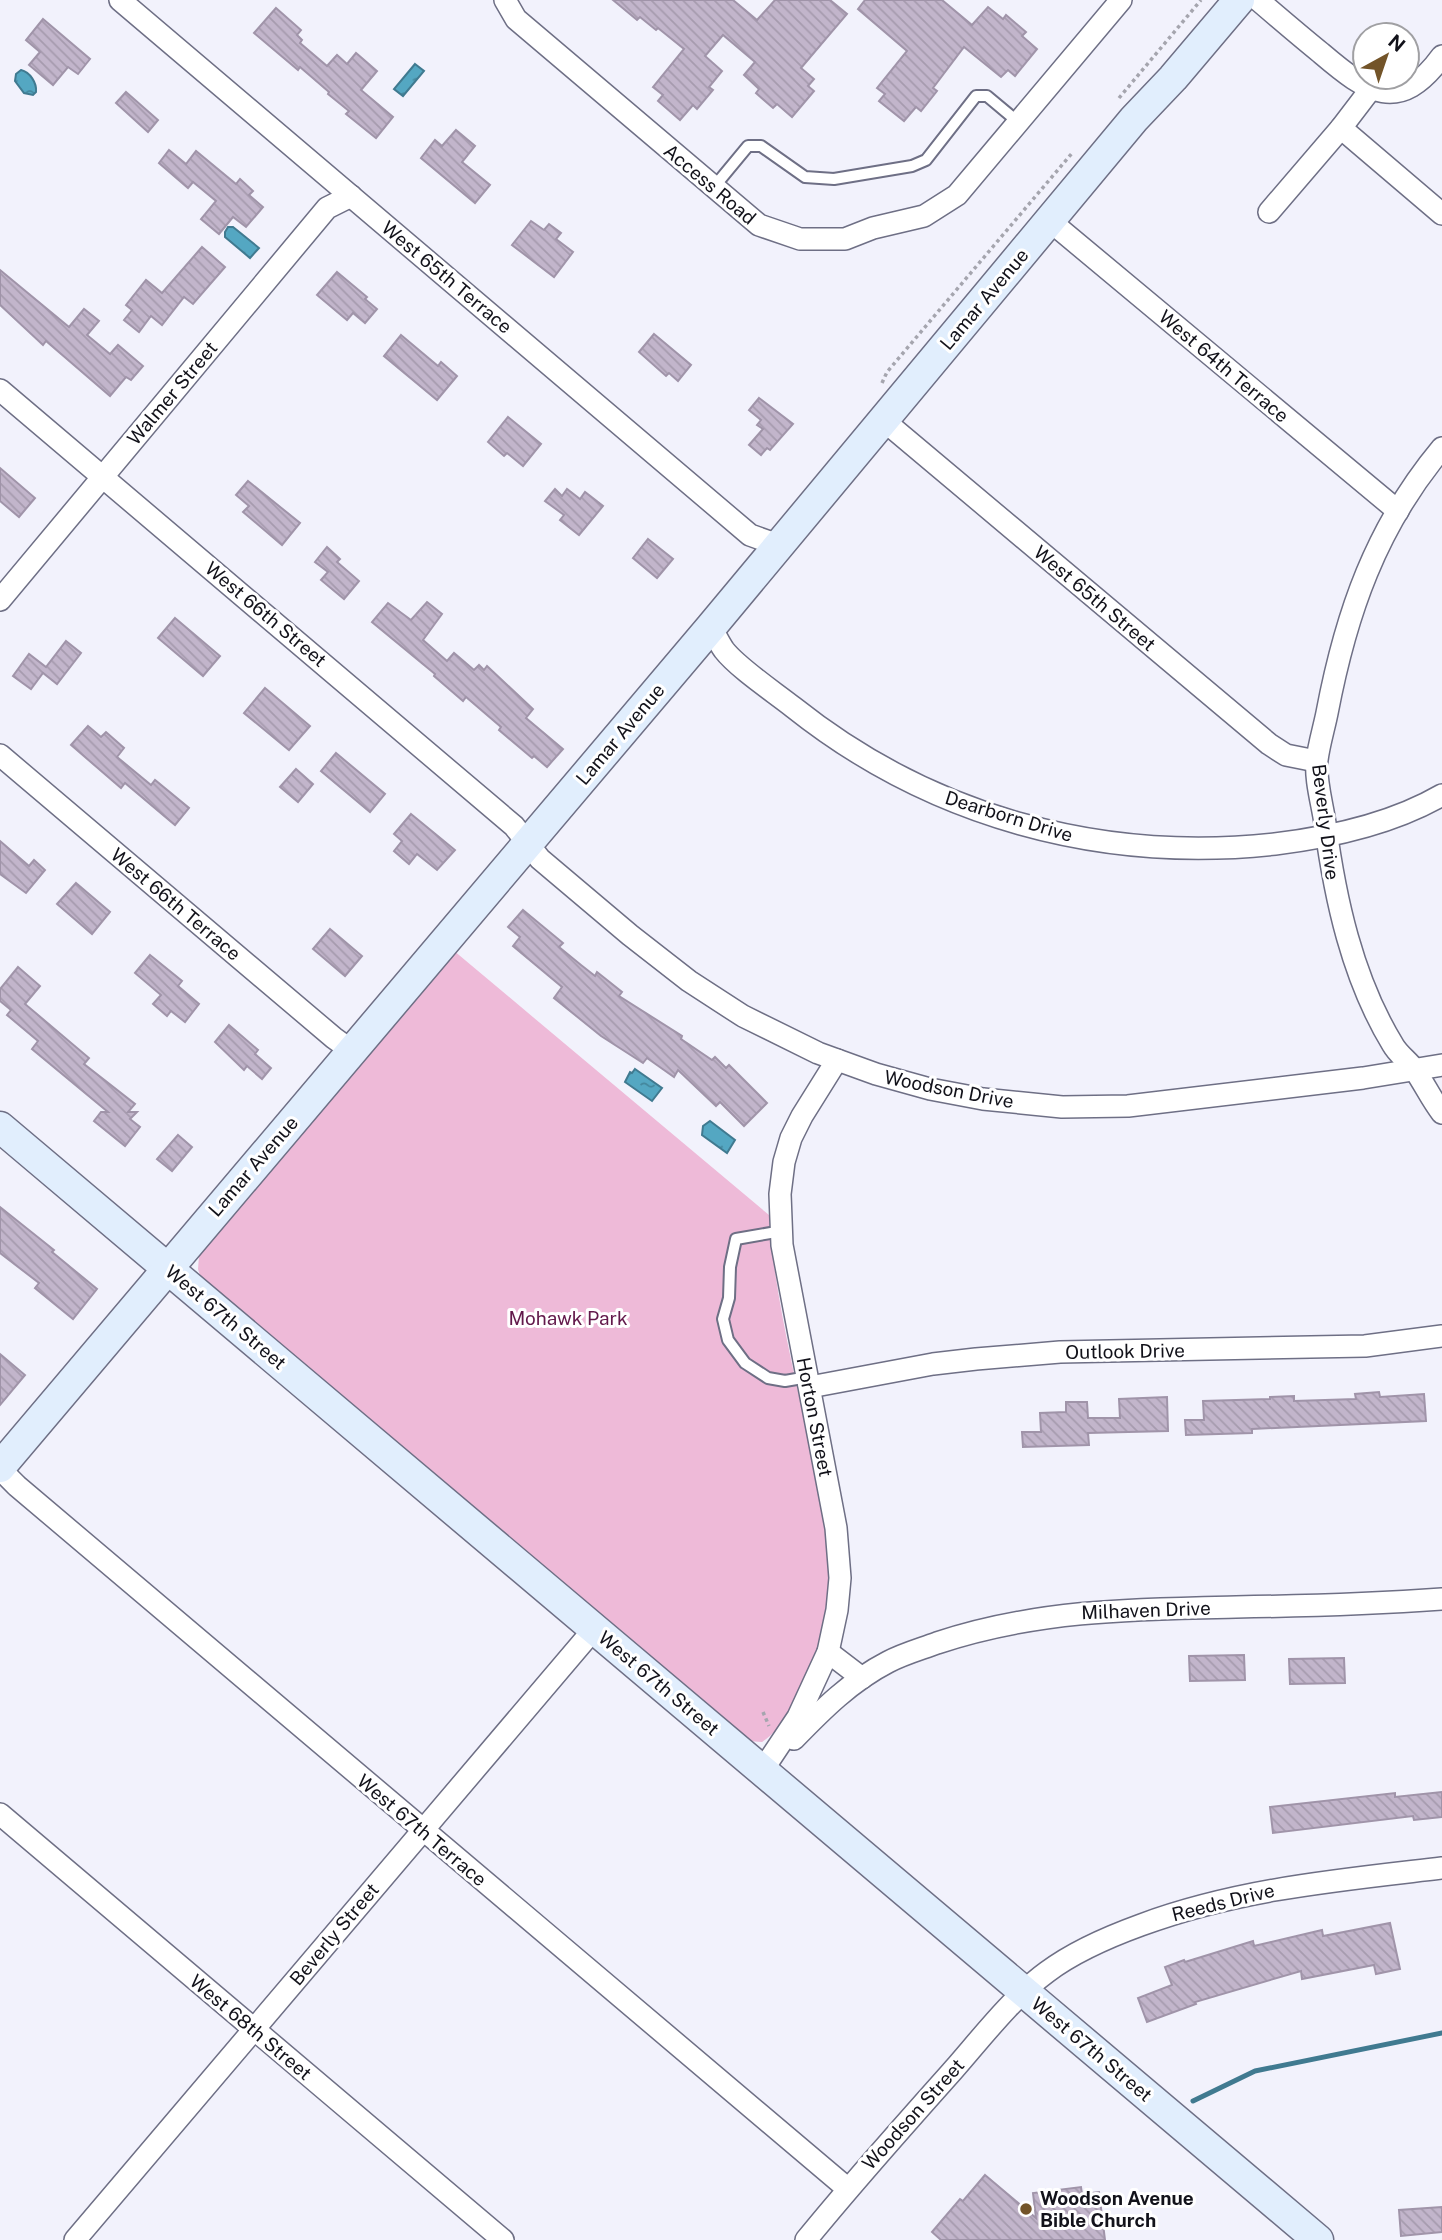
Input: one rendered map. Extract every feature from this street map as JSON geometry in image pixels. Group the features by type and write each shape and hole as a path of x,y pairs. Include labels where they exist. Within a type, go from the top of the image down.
{"street":[{"name":"West 65th Terrace","path":"120,0 750,535 778,545"},
{"name":"Access Road","path":"505,0 516,19 759,225 800,239 845,239 873,228 924,216 957,195 1121,0"},
{"path":"1238,2 1351,77"},
{"name":"Lamar Avenue","path":"0,1468 711,627 1134,118 1173,78 1238,2"},
{"path":"1421,80 1442,56"},
{"path":"1269,212 1369,91"},
{"path":"1376,91 1398,91"},
{"path":"1341,128 1442,214"},
{"name":"Walmer Street","path":"0,600 327,208 351,196"},
{"name":"West 64th Terrace","path":"1050,220 1398,511"},
{"name":"West 66th Street","path":"0,390 514,826 527,844"},
{"name":"West 65th Street","path":"882,419 1269,744 1286,755 1316,761"},
{"name":"Beverly Drive","path":"1442,448 1398,511 1358,590 1338,657 1316,761 1333,882 1349,944 1370,997 1394,1046 1414,1070 1442,1114"},
{"name":"Dearborn Drive","path":"711,627 724,650 818,727 887,770 972,810 1053,833 1167,849 1236,848 1353,830 1400,815 1442,795"},
{"name":"West 66th Terrace","path":"0,755 352,1051"},
{"name":"Woodson Drive","path":"527,844 540,859 689,981 743,1016 784,1038 837,1060 930,1089 983,1099 1062,1107 1128,1106 1363,1078 1442,1065"},
{"name":"Horton Street","path":"762,1771 798,1717 828,1652 837,1610 840,1578 837,1540 782,1245 780,1194 784,1162 792,1138 811,1099 837,1060"},
{"name":"West 67th Street","path":"0,1126 1318,2240"},
{"name":"Outlook Drive","path":"809,1382 933,1364 1059,1352 1366,1346 1442,1336"},
{"name":"West 67th Terrace","path":"0,1468 38,1504 848,2189"},
{"name":"Milhaven Drive","path":"762,1771 848,1687 887,1662 957,1636 1004,1624 1057,1615 1122,1609 1358,1605 1442,1599"},
{"name":"Beverly Street","path":"75,2240 594,1629"},
{"path":"828,1652 862,1678"},
{"name":"West 68th Street","path":"0,1814 503,2240"},
{"name":"Reeds Drive","path":"1025,1993 1045,1973 1080,1952 1112,1936 1180,1910 1242,1894 1442,1868"},
{"name":"Woodson Street","path":"806,2240 1010,2006 1025,1993"}],"lane":[{"path":"714,187 748,146 761,146 805,177 834,179 912,166 926,160 976,96 987,96 1018,122"},
{"path":"782,1231 736,1239 730,1267 729,1298 723,1319 728,1340 745,1363 768,1378 809,1382"}],"green space":[{"name":"Mohawk Park","path":"453,950 769,1215 781,1306 823,1510 829,1582 823,1627 805,1682 785,1720 762,1742 747,1741 201,1279 198,1269 199,1256"}],"water":[{"path":"415,64 424,71 403,96 394,89"},
{"path":"21,70 30,75 34,82 36,92 33,95 24,93 15,81 16,74"},
{"path":"228,227 233,227 259,248 250,258 225,237"},
{"path":"635,1069 662,1088 652,1101 625,1082 630,1072"},
{"path":"710,1121 735,1140 727,1153 702,1135 703,1126"}],"building":[{"path":"613,0 733,0 757,20 775,0 830,0 847,14 801,68 814,79 808,86 814,91 792,117 777,104 773,108 756,93 759,89 744,75 755,62 723,35 705,56 722,71 709,87 713,90 697,109 693,105 680,120 658,101 663,95 653,87 684,49 658,28 656,30 640,17 637,20"},
{"path":"865,0 942,0 972,25 988,7 1003,19 1006,15 1026,32 1022,36 1037,49 1015,76 1008,70 1001,77 964,47 933,88 937,91 921,111 916,107 904,121 879,101 885,94 877,88 907,51 858,9"},
{"path":"276,8 301,30 297,35 302,40 300,43 327,66 337,55 347,64 356,53 377,71 361,90 393,117 376,138 346,114 349,111 300,67 298,70 254,33"},
{"path":"43,19 90,59 78,74 68,67 53,85 29,65 40,52 26,40"},
{"path":"126,92 158,120 148,132 116,103"},
{"path":"456,130 475,146 462,162 490,185 475,203 421,158 435,140 442,146"},
{"path":"169,150 186,164 196,151 236,184 240,179 253,191 249,195 263,207 246,227 233,217 219,234 201,219 216,201 193,182 188,188 159,163"},
{"path":"531,221 544,230 549,224 561,233 556,239 573,252 554,277 512,245"},
{"path":"202,247 225,267 193,304 184,297 162,325 151,316 139,332 124,320 132,310 126,305 146,280 162,293"},
{"path":"0,270 69,327 84,309 99,321 87,335 110,354 118,345 143,366 131,380 126,377 110,396 46,341 43,345 0,305"},
{"path":"337,272 377,309 365,323 353,313 347,320 317,295"},
{"path":"654,334 691,365 678,381 669,373 666,376 639,352"},
{"path":"401,335 438,366 441,362 457,376 437,400 384,356"},
{"path":"759,398 793,424 770,450 767,448 761,455 749,445 763,429 757,425 761,420 749,410"},
{"path":"508,417 541,444 523,466 507,453 504,456 488,442"},
{"path":"0,468 35,498 19,517 0,501"},
{"path":"248,481 300,523 282,545 243,512 249,506 236,495"},
{"path":"555,489 562,496 567,489 580,499 585,492 603,506 579,535 560,520 564,515 545,501"},
{"path":"648,539 673,559 657,578 633,558"},
{"path":"327,547 340,559 337,562 359,581 344,599 321,580 328,572 315,562"},
{"path":"427,602 442,614 423,640 447,661 454,653 474,670 479,665 484,670 487,666 533,709 526,718 563,749 547,767 499,730 501,727 466,697 463,701 372,622 388,603 411,620"},
{"path":"175,618 220,656 203,676 158,638"},
{"path":"66,641 81,653 57,684 43,673 31,689 13,676 29,654 46,667"},
{"path":"265,688 310,726 289,750 244,713"},
{"path":"88,726 101,737 106,732 124,748 117,757 151,785 155,780 189,808 175,825 125,783 121,788 71,745"},
{"path":"336,753 385,794 370,812 321,771"},
{"path":"296,769 313,784 298,802 280,787"},
{"path":"411,814 455,850 437,870 417,854 409,864 394,851 402,841 394,834"},
{"path":"0,841 29,866 34,860 45,870 26,893 0,874"},
{"path":"76,883 110,912 92,934 57,904"},
{"path":"523,910 563,943 559,947 595,976 597,972 622,992 619,996 682,1036 681,1039 712,1060 715,1057 726,1068 729,1065 767,1103 744,1126 720,1102 716,1106 678,1070 674,1077 647,1058 643,1063 601,1036 554,998 562,987 513,946 520,937 508,927"},
{"path":"330,929 362,956 345,976 313,949"},
{"path":"150,955 182,981 178,986 199,1004 185,1022 171,1011 167,1016 153,1004 161,995 135,973"},
{"path":"18,967 40,986 25,1004 89,1058 84,1064 135,1104 128,1112 137,1112 130,1119 140,1127 125,1146 94,1121 101,1112 108,1112 32,1049 38,1041 7,1015 11,1010 0,1001 0,989"},
{"path":"229,1025 258,1050 255,1054 271,1068 262,1079 247,1066 244,1070 215,1042"},
{"path":"178,1135 192,1147 172,1171 157,1159"},
{"path":"0,1207 97,1289 73,1319 35,1288 39,1283 0,1253"},
{"path":"0,1354 25,1375 0,1405"},
{"path":"1379,1392 1380,1397 1424,1394 1426,1421 1252,1429 1252,1433 1186,1435 1185,1420 1204,1420 1203,1401 1294,1396 1294,1401 1356,1399 1355,1394"},
{"path":"1167,1397 1168,1431 1088,1433 1089,1445 1023,1447 1022,1432 1041,1432 1040,1413 1066,1412 1066,1402 1087,1402 1088,1418 1120,1418 1119,1399"},
{"path":"1244,1655 1245,1680 1190,1681 1189,1656"},
{"path":"1344,1658 1345,1683 1290,1684 1289,1659"},
{"path":"1442,1792 1442,1817 1414,1820 1413,1816 1273,1833 1270,1807 1395,1793 1395,1797"},
{"path":"1390,1923 1400,1969 1376,1974 1374,1965 1302,1979 1301,1971 1195,2002 1196,2004 1147,2022 1138,1998 1172,1985 1165,1967 1184,1960 1185,1962 1253,1941 1254,1946 1322,1930 1323,1936"},
{"name":"Woodson Avenue Bible Church","path":"985,2175 1036,2218 1033,2193 1081,2187 1082,2194 1099,2192 1105,2240 941,2240 932,2232"},
{"path":"1442,2207 1442,2232 1401,2236 1399,2210"}],"waterway":[{"path":"1193,2101 1255,2071 1442,2033"}],"place":[{"name":"Woodson Avenue Bible Church","path":"1026,2209"}]}
